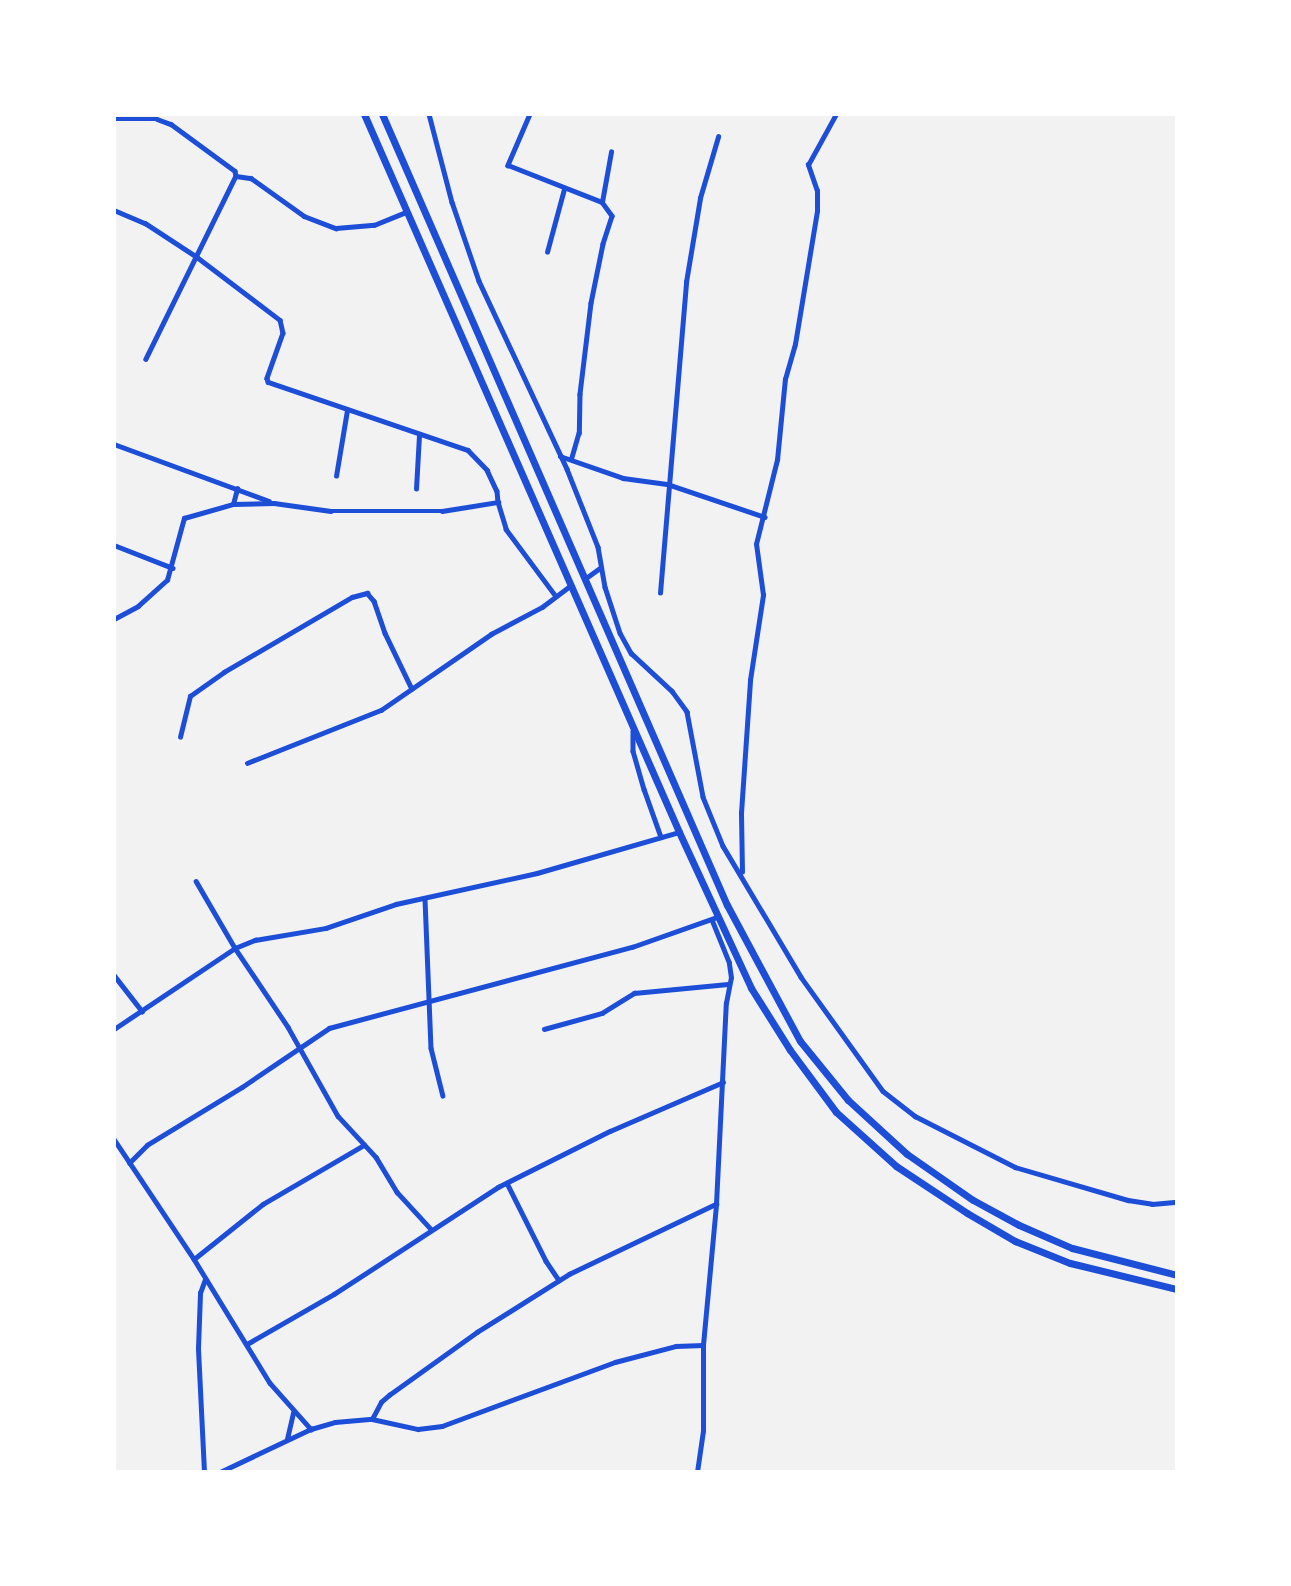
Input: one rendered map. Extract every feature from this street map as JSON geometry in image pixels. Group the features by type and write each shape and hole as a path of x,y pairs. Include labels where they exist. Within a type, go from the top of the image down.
{"highway":[{"path":"364,114 572,585 715,918 751,988 790,1050 836,1112 896,1166 967,1213 1015,1241 1070,1263 1177,1289"},
{"path":"382,114 727,905 800,1041 848,1101 906,1154 973,1200 1019,1225 1072,1248 1177,1275"}],"street":[{"path":"429,114 452,202 479,281 560,456 598,547 600,568 620,633 631,653 672,691 687,712 703,797 723,846 742,873 762,914 801,977 883,1091 896,1103 961,1142 1015,1167 1128,1200 1152,1204 1177,1202"},
{"path":"530,114 508,165 603,202 612,216 603,244 591,303 580,394 579,433 572,458"},
{"path":"742,873 741,813 750,680 763,595 755,551 777,460 785,379 794,344 817,211 817,191 808,165 836,114"},
{"path":"114,119 157,119 171,124 235,172 236,176"},
{"path":"660,593 667,484 682,353 686,282 700,198 718,137"},
{"path":"603,202 611,152"},
{"path":"236,176 251,178 304,216 336,228 374,225 408,212"},
{"path":"146,359 236,176"},
{"path":"547,252 564,189"},
{"path":"114,210 145,223 197,257 280,320 283,333 267,378 268,382 468,450 478,458 492,479 506,529 555,594"},
{"path":"336,476 347,410"},
{"path":"416,489 419,435"},
{"path":"114,444 274,503"},
{"path":"560,456 623,478 667,484 765,517"},
{"path":"233,504 237,489"},
{"path":"114,620 152,594 167,580 173,568 184,518 233,504 274,503 330,511 442,511 498,502"},
{"path":"114,545 173,568"},
{"path":"586,578 600,568"},
{"path":"247,763 381,710 491,634 542,607 555,594 572,585"},
{"path":"180,737 190,696 224,672 352,597 367,593 374,601 385,633 412,689"},
{"path":"632,724 633,751 662,837"},
{"path":"114,1029 235,948 274,934 326,928 396,904 537,873 679,832"},
{"path":"196,881 338,1116 364,1145 414,1214 431,1229"},
{"path":"425,899 427,1003 431,1048 443,1096"},
{"path":"129,1163 147,1145 329,1028 632,947 715,918 730,970 716,1204 703,1345 703,1431 697,1472"},
{"path":"114,975 142,1011"},
{"path":"544,1029 602,1013 634,993 728,984"},
{"path":"247,1344 334,1294 431,1229 507,1183 610,1131 724,1082"},
{"path":"114,1139 247,1344 293,1412 310,1429"},
{"path":"194,1259 263,1204 364,1145"},
{"path":"507,1183 546,1261 559,1280"},
{"path":"372,1419 381,1402 389,1395 477,1332 559,1280 716,1204"},
{"path":"204,1472 198,1348 200,1293 205,1279"},
{"path":"220,1472 310,1429 335,1422 372,1419 418,1429 442,1426 615,1362 676,1346 703,1345"},
{"path":"287,1439 293,1412"}]}
